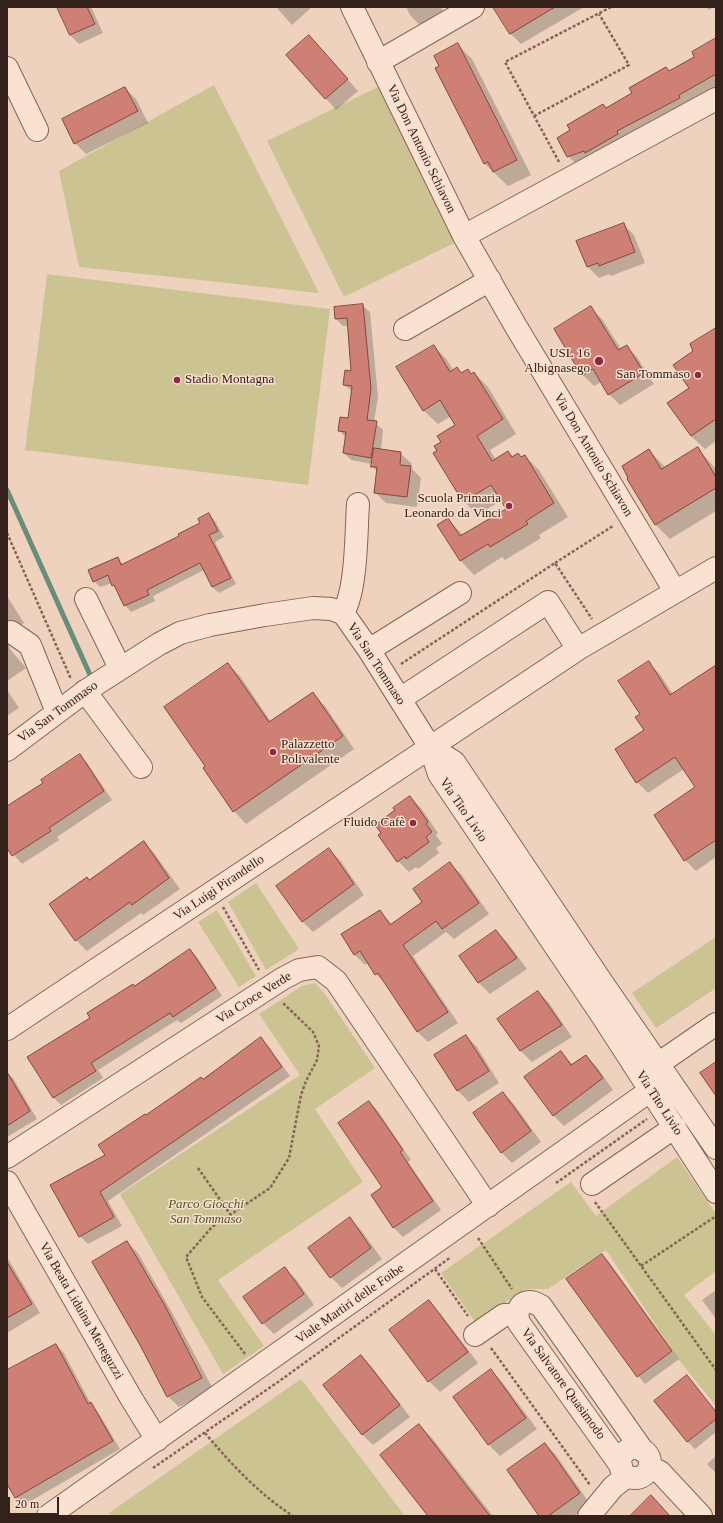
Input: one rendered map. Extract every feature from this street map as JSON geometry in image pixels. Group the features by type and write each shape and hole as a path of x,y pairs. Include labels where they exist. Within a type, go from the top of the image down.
{"street":[{"name":"Via Don Antonio Schiavon","path":"352,7 464,236 675,591"},
{"path":"378,62 473,7"},
{"path":"7,68 36,130"},
{"path":"464,236 716,99"},
{"path":"405,329 490,280"},
{"path":"343,613 348,604 358,504"},
{"path":"430,747 578,649 716,568"},
{"path":"369,650 460,593"},
{"path":"86,599 120,668"},
{"path":"400,699 548,602 578,649"},
{"name":"Via San Tommaso","path":"7,750 57,712 79,686 120,668 180,633 210,625 313,608 331,609 343,613 369,650 430,747"},
{"path":"12,632 30,645 57,712"},
{"path":"79,686 141,767"},
{"name":"Via Tito Livio","path":"430,747 439,774 578,965 608,1009 671,1130 716,1192"},
{"name":"Via Luigi Pirandello","path":"7,1029 430,747"},
{"name":"Via Croce Verde","path":"7,1157 282,978 299,970 318,967 336,982 488,1206"},
{"name":"Via Tito Livio","path":"608,1009 658,1064 716,1148"},
{"name":"Via Tito Livio","path":"658,1064 716,1024"},
{"name":"Viale Martiri delle Foibe","path":"48,1516 651,1090"},
{"path":"588,1188 671,1130"},
{"name":"Via Beata Liduina Meneguzzi","path":"7,1182 131,1398 157,1440"},
{"name":"Via Salvatore Quasimodo","path":"624,1471 528,1336 519,1322 516,1305 534,1302 541,1306 646,1459 660,1472 700,1516"},
{"path":"477,1333 516,1305"},
{"path":"528,1336 550,1320"},
{"path":"588,1516 613,1487 624,1471 621,1460 627,1451 632,1449 646,1459"}],"path":[{"path":"569,180 505,62 611,7"},
{"path":"534,116 629,64 599,14"},
{"path":"555,563 620,522"},
{"path":"7,533 79,686"},
{"path":"220,902 260,971"},
{"path":"248,1359 202,1297 186,1257 212,1227 270,1188 289,1158 301,1095 306,1081 317,1060 319,1046 313,1032 278,998"},
{"path":"554,1185 650,1117 656,1116 671,1130"},
{"path":"198,1168 230,1214"},
{"path":"573,1171 588,1188 640,1266 716,1370"},
{"path":"640,1266 716,1216"},
{"path":"472,1242 484,1234"},
{"path":"478,1238 516,1305"},
{"path":"147,1472 205,1433 456,1254"},
{"path":"435,1269 477,1333 594,1491"},
{"path":"205,1433 241,1474 278,1506 293,1516"}],"green space":[{"path":"214,85 319,293 79,267 59,171"},
{"path":"380,86 456,242 344,297 267,141"},
{"name":"Stadio Montagna","path":"47,274 330,309 308,485 25,450"},
{"path":"256,883 299,949 266,970 228,902"},
{"path":"217,910 256,976 239,987 198,922"},
{"path":"716,937 716,988 656,1028 632,993"},
{"name":"Parco Giocchi San Tommaso","path":"315,983 325,994 375,1068 315,1109 363,1182 218,1280 264,1346 223,1374 120,1194 300,1075 259,1014 302,986"},
{"path":"677,1157 716,1214 716,1271 684,1295 716,1335 716,1406 679,1360 606,1250 548,1289 525,1289 476,1323 441,1273 571,1182 596,1216"},
{"path":"301,1379 405,1516 111,1516 109,1513"}],"building":[{"path":"57,7 87,7 95,24 70,35"},
{"path":"493,7 555,7 510,34"},
{"path":"309,35 348,79 325,99 286,55"},
{"path":"716,38 716,74 679,95 680,98 617,131 618,134 585,153 584,151 567,157 557,138 570,130 567,125 603,104 606,108 632,93 629,88 666,67 669,71 694,57 692,52"},
{"path":"458,43 517,160 493,172 488,162 484,164 435,68 439,66 434,56"},
{"path":"125,87 138,111 74,144 62,119"},
{"path":"624,223 635,252 599,266 598,263 587,267 576,241"},
{"path":"363,304 371,389 367,420 377,421 371,458 343,453 346,432 338,431 340,417 348,418 352,386 343,385 345,370 351,371 347,318 335,319 334,307"},
{"path":"591,306 618,350 627,345 644,373 608,395 593,369 582,376 554,329"},
{"path":"716,328 716,419 691,436 667,403 689,388 673,365 693,351 690,344"},
{"path":"434,345 450,372 457,367 461,373 468,369 471,374 474,372 503,419 477,436 492,461 508,451 512,457 518,453 521,457 525,455 554,503 526,521 528,524 490,547 488,544 460,561 437,525 448,518 460,536 506,509 491,485 463,502 433,453 437,451 434,446 441,442 437,436 455,425 440,400 423,411 396,367"},
{"path":"698,447 716,477 716,488 655,525 627,479 628,478 622,466 649,449 661,469"},
{"path":"374,448 401,452 400,465 411,466 407,497 374,493 377,467 371,467"},
{"path":"209,513 218,531 209,535 231,578 212,587 200,563 147,590 149,595 124,606 114,585 112,586 108,575 93,582 88,570 118,557 121,565 179,536 178,534 200,523 198,519"},
{"path":"649,661 670,695 716,665 716,840 684,861 654,815 695,787 675,757 636,783 615,749 644,730 635,717 640,714 618,681"},
{"path":"228,663 269,722 313,692 343,736 233,812 203,768 205,766 164,707"},
{"path":"80,754 104,791 49,828 51,831 12,856 7,848 7,806 43,783 41,780"},
{"path":"410,796 428,822 426,824 432,832 426,837 429,842 406,859 405,856 397,862 378,835 381,833 375,825 395,810 393,808"},
{"path":"144,841 169,878 132,905 130,902 75,941 49,904 87,877 89,880"},
{"path":"329,848 354,884 302,922 276,886"},
{"path":"450,862 479,903 442,929 436,921 403,945 448,1012 417,1032 378,973 375,975 360,951 354,955 341,934 380,910 390,925 422,902 413,889"},
{"path":"496,930 517,958 478,983 459,956"},
{"path":"190,949 216,988 173,1017 170,1013 91,1063 96,1071 53,1098 27,1057 90,1018 87,1013 133,984 134,986"},
{"path":"538,991 562,1025 520,1051 497,1019"},
{"path":"466,1035 489,1071 457,1091 434,1055"},
{"path":"261,1037 282,1067 100,1192 114,1217 79,1237 50,1185 105,1155 98,1145 145,1114 146,1115 201,1077 203,1079"},
{"path":"561,1051 571,1065 586,1055 603,1078 553,1116 524,1077"},
{"path":"716,1062 716,1096 700,1073"},
{"path":"7,1072 30,1111 7,1126"},
{"path":"503,1092 531,1131 501,1153 473,1113"},
{"path":"369,1101 403,1150 400,1152 433,1201 393,1228 371,1195 382,1187 338,1123"},
{"path":"350,1217 371,1248 330,1278 308,1248"},
{"path":"127,1241 164,1304 202,1378 167,1397 140,1345 92,1262"},
{"path":"602,1254 672,1351 637,1377 566,1279"},
{"path":"7,1262 32,1304 7,1318"},
{"path":"285,1267 304,1294 262,1324 243,1297"},
{"path":"429,1300 468,1352 428,1382 389,1330"},
{"path":"56,1344 88,1404 91,1402 113,1441 15,1498 7,1484 7,1370"},
{"path":"361,1355 400,1405 362,1435 323,1385"},
{"path":"491,1369 526,1418 488,1445 453,1397"},
{"path":"687,1375 716,1412 716,1419 687,1442 654,1401"},
{"path":"419,1424 490,1516 428,1516 380,1455"},
{"path":"545,1443 580,1493 548,1516 539,1516 507,1470"},
{"path":"651,1495 670,1516 630,1516"}],"waterway":[{"path":"7,490 91,677"}],"place":[{"name":"USL 16 Albignasego","path":"599,361"},
{"name":"San Tommaso","path":"698,375"},
{"name":"Stadio Montagna","path":"177,380"},
{"name":"Scuola Primaria Leonardo da Vinci","path":"509,506"},
{"name":"Palazzetto Polivalente","path":"273,752"},
{"name":"Fluido Cafè","path":"413,823"}]}
